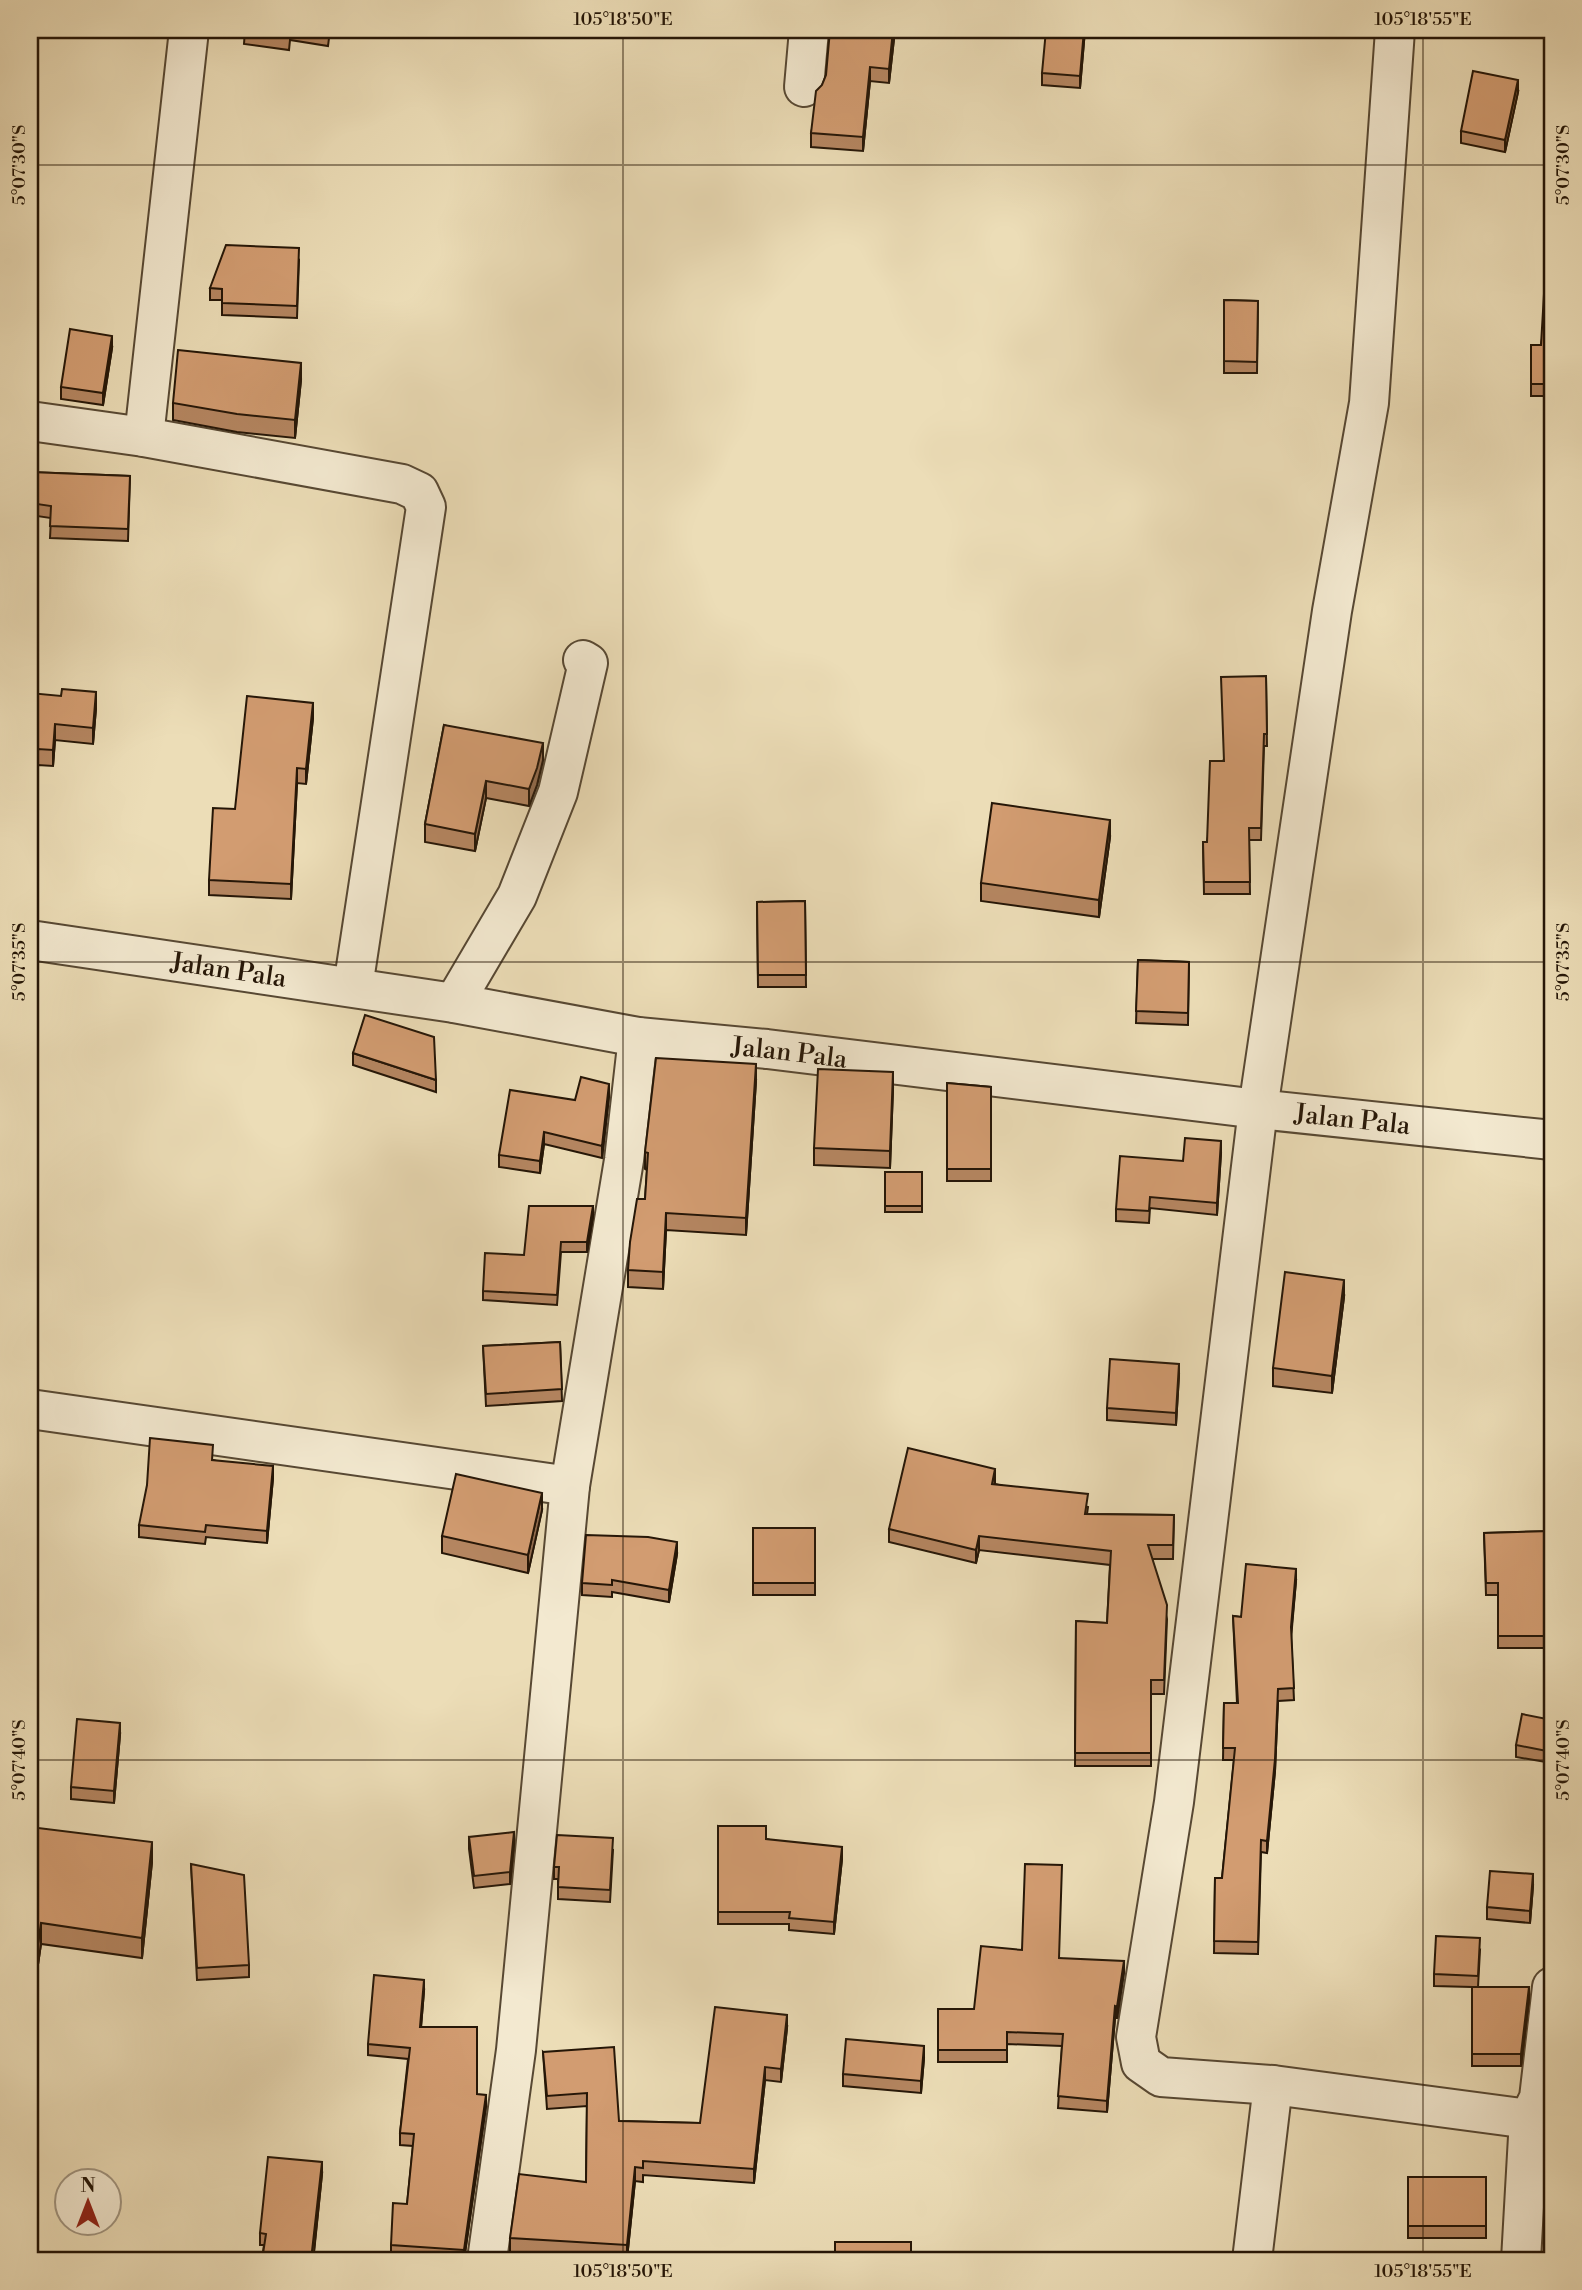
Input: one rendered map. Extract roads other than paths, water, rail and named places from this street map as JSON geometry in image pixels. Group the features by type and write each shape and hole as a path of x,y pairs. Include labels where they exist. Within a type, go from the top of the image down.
{"street":[{"path":"144,437 189,30"},
{"path":"804,87 809,30"},
{"path":"1395,30 1369,403 1332,611 1258,1109 1174,1802 1136,2038 1141,2063 1161,2077 1273,2085 1529,2119"},
{"path":"30,421 144,437 402,484 419,492 426,507 353,987"},
{"path":"454,1003 517,896 558,792 588,663 583,660"},
{"name":"Jalan Pala","path":"30,940 454,1003 638,1037 780,1051 1258,1109 1552,1140"},
{"path":"487,2260 516,2050 570,1486 624,1160 638,1037"},
{"path":"30,1409 570,1486"},
{"path":"1521,2260 1529,2119 1539,2098 1552,1987"},
{"path":"1251,2260 1273,2085"}]}
